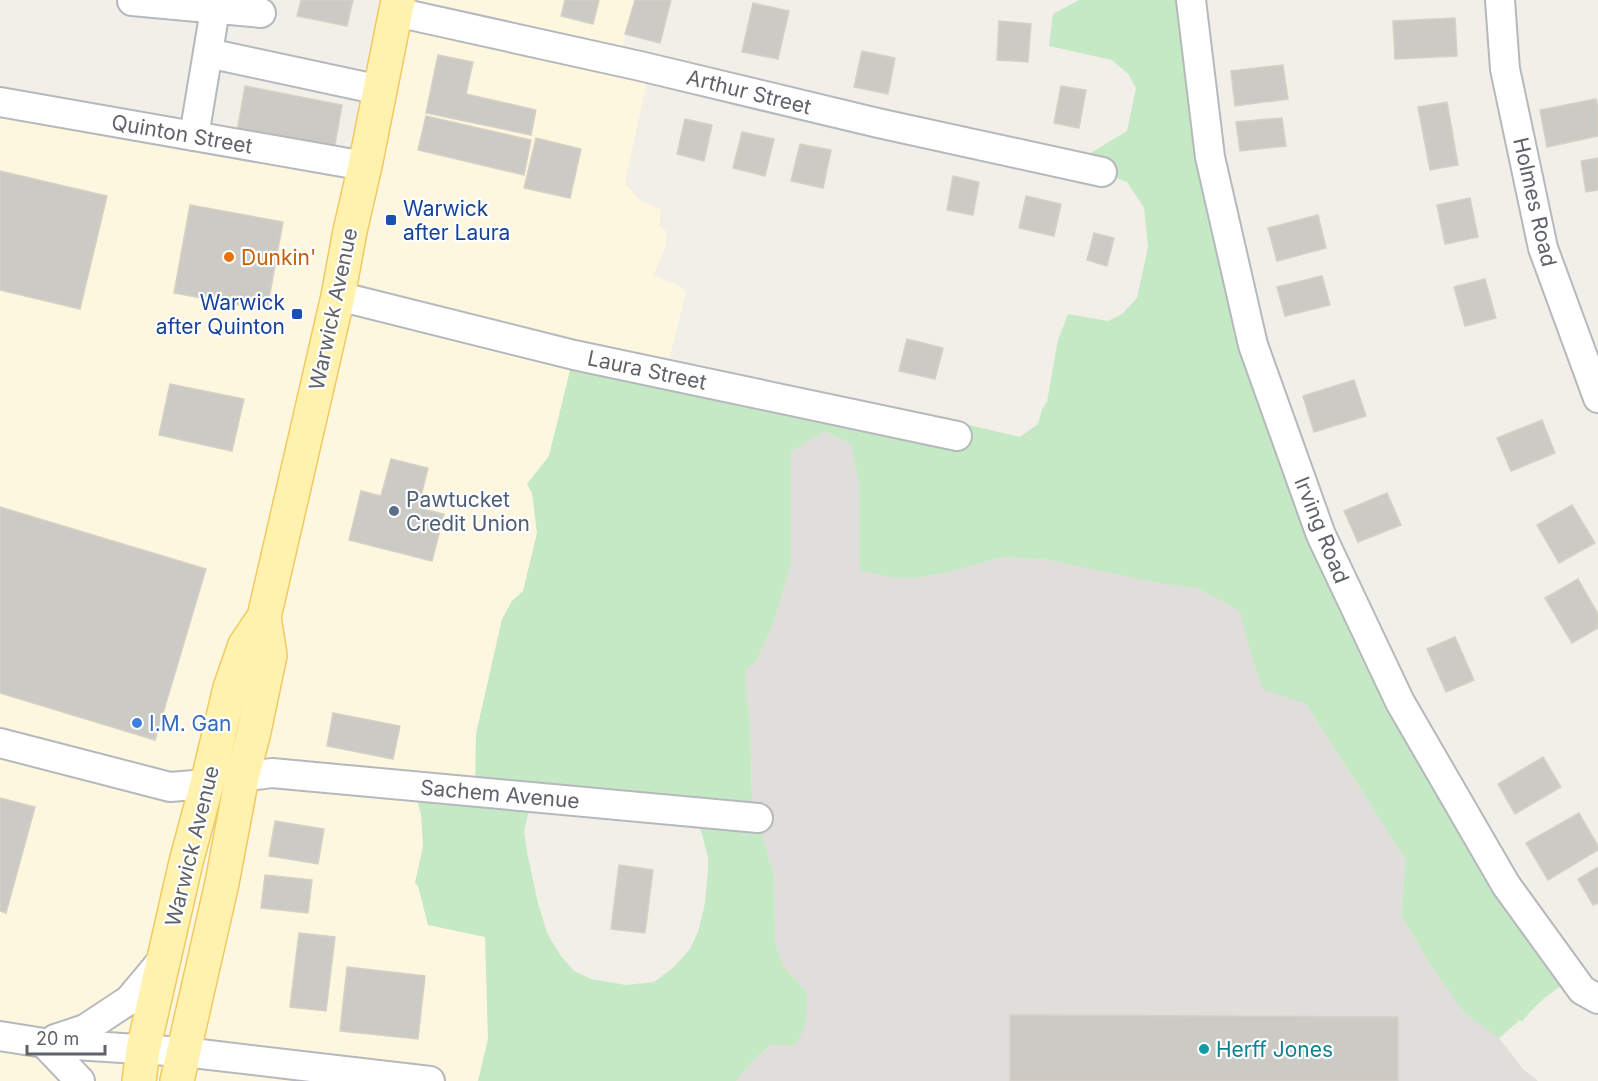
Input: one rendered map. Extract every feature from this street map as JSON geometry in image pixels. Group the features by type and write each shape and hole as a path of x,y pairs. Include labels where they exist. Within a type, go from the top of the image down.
{"main road":[{"name":"Warwick Avenue","path":"141,1066 186,862 230,688 245,645 264,617 338,296 397,6"},
{"name":"Warwick Avenue","path":"181,1066 270,655 264,617"}],"street":[{"name":"Irving Road","path":"1191,0 1210,157 1253,345 1321,535 1400,702 1506,885 1582,990 1598,999"},
{"name":"Holmes Road","path":"1500,0 1505,69 1542,248 1598,398"},
{"path":"132,1 261,13"},
{"name":"Arthur Street","path":"397,6 889,126 1102,172"},
{"path":"194,136 215,10"},
{"path":"208,53 380,90"},
{"name":"Quinton Street","path":"0,102 365,166"},
{"name":"Laura Street","path":"338,296 574,355 957,436"},
{"path":"0,743 170,787 207,784"},
{"name":"Sachem Avenue","path":"242,777 272,773 758,818"},
{"path":"44,1043 84,1029 129,1000 165,957"},
{"path":"0,1036 44,1043 141,1066 181,1066 430,1081"},
{"path":"44,1043 80,1081"}],"shaded area":[{"path":"397,0 634,0 619,61 649,72 625,183 640,201 661,209 659,225 667,232 665,248 653,276 680,286 686,293 668,364 576,346 549,456 527,484 532,492 537,533 523,591 512,601 502,619 476,734 475,790 414,790 421,814 423,846 415,883 485,936 488,1039 478,1081 0,1081 0,105 353,168"},
{"path":"824,431 851,444 860,488 860,571 916,578 945,573 1004,557 1049,560 1151,579 1190,581 1241,603 1406,860 1401,915 1432,967 1465,1014 1499,1038 1523,1069 1538,1081 736,1081 755,1058 772,1045 807,993 783,966 775,942 774,878 752,797 746,669 756,662 774,621 791,564 791,452"}],"green space":[{"path":"1079,0 1189,0 1207,162 1319,542 1568,981 1543,999 1522,1022 1520,1020 1499,1038 1465,1014 1432,967 1401,915 1406,860 1306,704 1263,689 1240,611 1198,588 1158,583 1049,560 1004,557 945,573 916,578 891,577 860,571 860,488 851,444 824,431 791,452 791,564 774,621 756,662 746,669 752,797 774,878 775,942 783,966 807,993 806,1020 799,1038 795,1045 771,1045 755,1058 736,1081 478,1081 488,1039 485,937 428,925 418,886 415,883 423,846 421,814 414,790 475,790 476,734 502,619 512,601 523,591 537,533 532,493 527,484 549,456 576,346 943,419 1020,437 1038,424 1042,409 1047,402 1058,340 1068,314 1108,321 1122,314 1137,298 1148,247 1144,208 1127,182 1076,162 1127,131 1136,88 1128,74 1112,60 1049,46 1053,14","holes":["531,802 697,816 708,857 708,870 705,903 698,932 690,949 674,967 654,982 626,985 591,979 574,971 560,955 547,933 538,903 524,831"]}],"building":[{"path":"301,0 353,0 347,26 297,16"},
{"path":"565,0 599,0 593,24 561,16"},
{"path":"635,0 671,0 660,43 625,34"},
{"path":"753,3 789,11 778,59 742,52"},
{"path":"1455,18 1457,56 1395,59 1393,21"},
{"path":"999,21 1031,24 1028,62 997,60"},
{"path":"862,51 895,58 888,94 854,87"},
{"path":"438,55 473,62 466,94 536,110 531,135 426,113"},
{"path":"1283,65 1288,99 1235,106 1231,71"},
{"path":"245,86 342,105 334,150 237,132"},
{"path":"1061,86 1086,90 1079,128 1054,123"},
{"path":"1596,99 1598,136 1547,147 1540,110"},
{"path":"1447,102 1458,165 1430,170 1418,107"},
{"path":"426,116 531,140 524,175 418,150"},
{"path":"1282,118 1286,146 1240,151 1236,122"},
{"path":"685,119 712,125 704,161 677,154"},
{"path":"742,132 774,139 765,176 733,168"},
{"path":"536,138 581,149 570,198 524,188"},
{"path":"800,144 831,150 823,188 791,181"},
{"path":"1598,158 1598,190 1586,192 1581,161"},
{"path":"0,171 107,196 80,309 0,290"},
{"path":"953,176 979,182 973,215 947,210"},
{"path":"1026,196 1061,204 1054,236 1019,228"},
{"path":"1470,198 1478,237 1445,244 1437,205"},
{"name":"Dunkin'","path":"190,205 283,222 267,310 174,293"},
{"path":"1318,215 1326,248 1277,261 1268,228"},
{"path":"1094,233 1114,238 1107,266 1087,260"},
{"path":"1322,276 1330,305 1285,316 1277,287"},
{"path":"1485,279 1496,318 1465,326 1454,287"},
{"path":"907,339 943,348 935,379 899,371"},
{"path":"1354,380 1366,416 1314,432 1303,396"},
{"path":"170,384 244,399 232,451 159,435"},
{"path":"1542,420 1555,453 1511,471 1497,438"},
{"name":"Pawtucket Credit Union","path":"391,459 428,468 418,508 444,514 432,561 349,540 361,491 381,496"},
{"path":"1387,493 1401,525 1358,542 1344,511"},
{"path":"1572,505 1595,543 1559,563 1537,525"},
{"path":"0,507 206,569 155,740 0,693"},
{"path":"1578,579 1598,614 1598,628 1572,643 1545,598"},
{"path":"1455,637 1474,680 1446,692 1427,649"},
{"path":"333,713 400,726 393,759 327,746"},
{"path":"1543,757 1561,787 1515,814 1498,784"},
{"path":"0,798 35,807 6,913 0,911"},
{"path":"1579,813 1598,846 1598,850 1548,880 1526,843"},
{"path":"275,821 324,829 318,864 269,856"},
{"path":"619,865 653,870 645,933 611,929"},
{"path":"1598,867 1598,903 1593,905 1578,879"},
{"path":"265,875 312,880 308,913 261,908"},
{"path":"299,933 335,937 326,1011 290,1007"},
{"path":"347,967 425,976 418,1039 340,1031"},
{"name":"Herff Jones","path":"1010,1015 1398,1017 1398,1081 1010,1081"}],"place":[{"name":"Warwick after Laura","path":"391,220"},
{"name":"Dunkin'","path":"229,257"},
{"name":"Warwick after Quinton","path":"297,314"},
{"name":"Pawtucket Credit Union","path":"394,511"},
{"name":"I.M. Gan","path":"137,723"},
{"name":"Herff Jones","path":"1204,1049"}]}
